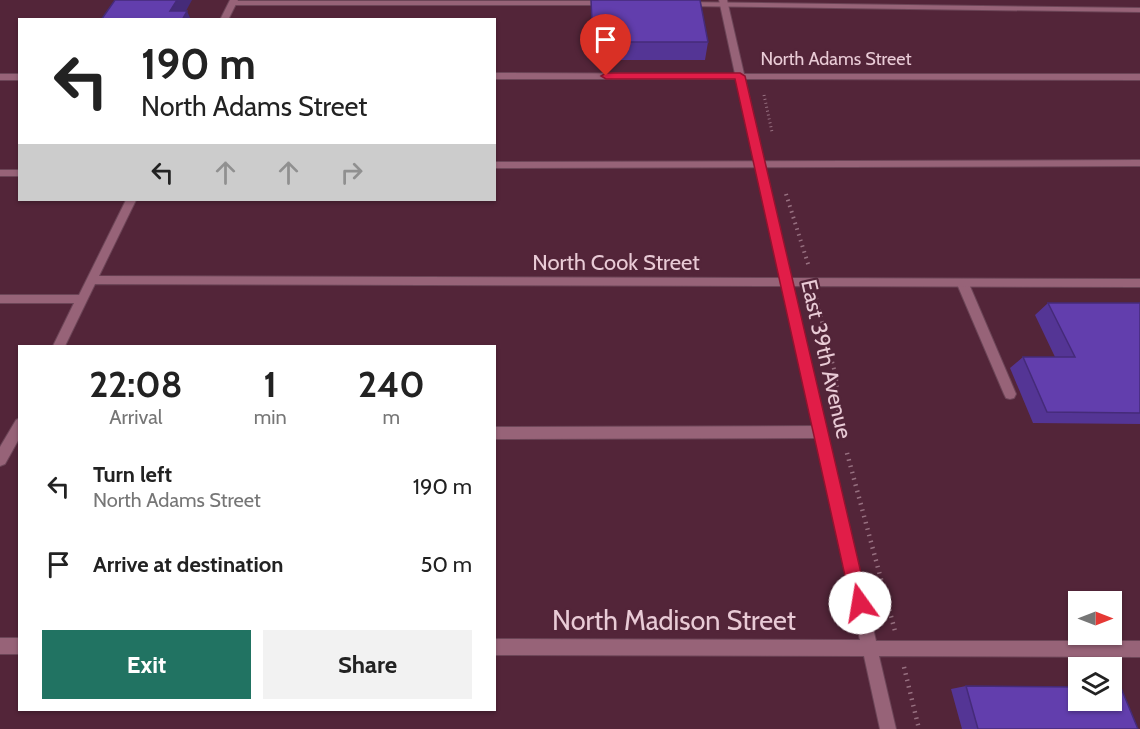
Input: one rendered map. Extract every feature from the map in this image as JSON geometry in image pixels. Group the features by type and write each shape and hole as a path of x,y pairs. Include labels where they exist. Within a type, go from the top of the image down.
{"street":[{"path":"225,18 233,1 620,3"},
{"path":"678,4 723,2 1140,10"},
{"name":"East 39th Avenue","path":"723,2 888,729"},
{"path":"0,76 18,76"},
{"name":"North Adams Street","path":"496,76 1140,77"},
{"path":"496,165 1140,163"},
{"path":"0,173 18,173"},
{"path":"59,345 131,201"},
{"name":"North Cook Street","path":"93,280 1140,283"},
{"path":"963,284 1010,394"},
{"path":"0,299 82,299"},
{"path":"0,460 18,431"},
{"path":"496,433 821,432"},
{"path":"0,646 18,646"},
{"name":"North Madison Street","path":"496,647 1140,649"}],"path":[{"path":"817,300 836,377 841,430"},
{"path":"846,452 854,472 891,615"},
{"path":"908,684 919,729"}],"building":[{"path":"115,0 177,0 170,11 187,11 183,18 102,18"},
{"path":"591,0 700,0 708,42 593,42"},
{"path":"1048,303 1140,303 1140,413 1047,412 1023,357 1075,357"},
{"path":"966,686 1068,687 1068,711 1122,711 1122,690 1138,729 978,729"}],"route":[{"path":"606,76 740,76 860,603"}]}
